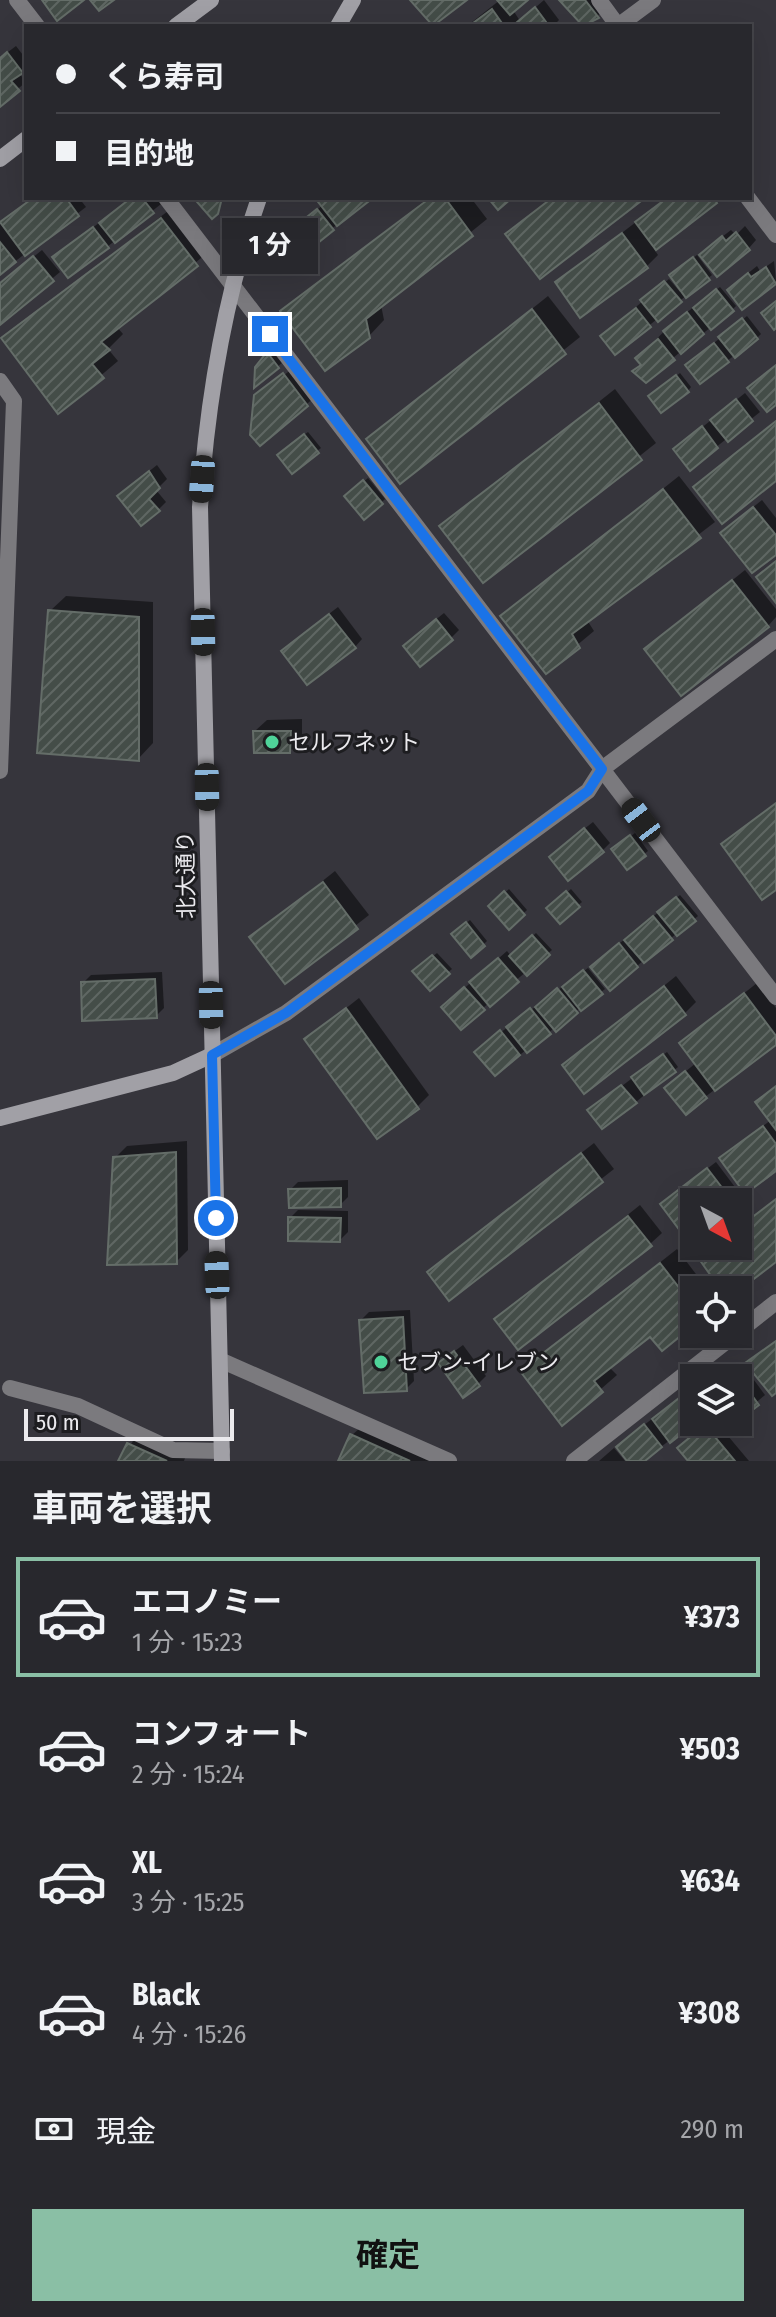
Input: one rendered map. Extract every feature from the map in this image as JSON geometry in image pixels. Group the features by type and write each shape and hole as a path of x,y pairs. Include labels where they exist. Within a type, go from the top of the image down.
{"street":[{"path":"17,0 35,24"},
{"path":"179,24 211,0"},
{"path":"339,24 353,0"},
{"path":"599,0 617,24"},
{"path":"621,24 653,0"},
{"path":"0,159 24,141"},
{"path":"168,200 776,997"},
{"name":"北大通り","path":"222,1456 200,507 211,395 233,286 258,200"},
{"path":"750,200 776,235"},
{"path":"0,381 14,401 0,771"},
{"path":"0,1118 173,1073 212,1055 299,1004 588,791 602,769 776,639"},
{"path":"752,1321 776,1302"},
{"path":"574,1461 718,1348"},
{"path":"220,1360 449,1461"},
{"path":"10,1388 78,1406 173,1450 222,1456"}],"building":[{"path":"42,0 84,0 57,21"},
{"path":"90,0 114,0 99,11"},
{"path":"410,0 467,0 436,24 431,24"},
{"path":"497,0 528,0 510,15"},
{"path":"559,0 585,0 599,18 581,24"},
{"path":"535,7 548,24 517,24"},
{"path":"492,9 503,24 472,24"},
{"path":"7,52 23,73 11,81 20,91 0,107 0,58"},
{"path":"30,200 67,200 79,216 25,256 0,222"},
{"path":"128,200 144,200 154,213 115,243 99,223"},
{"path":"222,200 218,214 212,219 197,202"},
{"path":"317,200 370,200 337,226"},
{"path":"427,200 446,200 473,236 366,319 370,338 325,371 280,311"},
{"path":"490,200 510,200 498,210"},
{"path":"549,200 642,200 540,279 505,234"},
{"path":"664,200 715,200 717,203 656,250 635,222"},
{"path":"317,209 334,230 304,254 293,241 302,232 298,224"},
{"path":"161,218 198,266 101,342 110,350 92,364 104,378 58,414 1,338"},
{"path":"93,227 109,248 68,278 52,257"},
{"path":"736,232 750,250 717,277 699,255 722,236 726,241"},
{"path":"622,233 648,268 580,318 555,282"},
{"path":"0,242 16,262 0,275"},
{"path":"33,256 54,281 0,325 0,283"},
{"path":"693,257 710,280 686,298 669,275"},
{"path":"766,267 776,284 742,310 727,290 748,273 751,277"},
{"path":"664,281 682,302 658,322 640,300"},
{"path":"716,289 734,311 711,330 693,308"},
{"path":"776,301 776,328 774,330 761,313"},
{"path":"636,308 651,327 615,355 600,336"},
{"path":"532,309 566,354 400,484 366,439"},
{"path":"687,312 704,334 681,354 663,331"},
{"path":"742,318 758,339 735,358 718,337"},
{"path":"658,339 675,360 646,383 632,371 641,365 635,358"},
{"path":"714,343 729,362 700,384 685,365"},
{"path":"267,352 279,368 254,388 255,367"},
{"path":"776,365 776,405 767,412 747,388"},
{"path":"283,373 308,406 260,446 250,435 254,395"},
{"path":"676,375 689,392 661,413 648,396"},
{"path":"736,399 753,421 728,442 710,420"},
{"path":"599,403 642,460 483,583 439,526"},
{"path":"776,421 776,481 722,524 693,487"},
{"path":"702,426 718,448 690,471 673,449"},
{"path":"304,434 319,453 292,474 277,455"},
{"path":"149,471 160,488 149,499 160,511 141,526 117,496"},
{"path":"363,480 383,504 364,520 344,496"},
{"path":"663,489 701,538 572,634 580,648 546,674 500,616"},
{"path":"753,507 776,535 776,555 752,573 720,533"},
{"path":"776,561 776,603 756,577"},
{"path":"732,580 769,627 681,696 644,649"},
{"path":"48,610 139,617 139,761 37,753"},
{"path":"329,614 356,648 307,685 281,651"},
{"path":"436,619 453,640 420,667 403,646"},
{"name":"セルフネット","path":"253,731 291,731 290,753 254,753"},
{"path":"776,803 776,890 762,900 721,844"},
{"path":"584,828 604,852 568,881 549,857"},
{"path":"630,835 646,856 627,870 611,849"},
{"path":"323,882 358,929 285,984 249,937"},
{"path":"504,891 525,915 509,930 488,906"},
{"path":"566,891 580,907 560,924 546,908"},
{"path":"676,897 696,921 677,936 657,912"},
{"path":"653,916 673,940 644,963 624,940"},
{"path":"466,922 485,946 471,958 451,934"},
{"path":"532,935 550,955 527,976 509,956"},
{"path":"619,943 638,967 610,991 590,967"},
{"path":"432,955 450,974 430,991 412,971"},
{"path":"498,958 519,982 490,1007 469,982"},
{"path":"583,970 603,994 581,1011 562,987"},
{"path":"155,979 157,1018 82,1021 81,982"},
{"path":"664,986 686,1015 584,1094 562,1065"},
{"path":"464,987 485,1010 461,1030 441,1007"},
{"path":"557,988 578,1013 556,1032 535,1007"},
{"path":"744,993 776,1036 776,1045 715,1091 679,1043"},
{"path":"346,1008 419,1109 377,1139 304,1039"},
{"path":"530,1008 551,1034 527,1053 506,1027"},
{"path":"500,1030 520,1055 495,1076 474,1052"},
{"path":"663,1054 676,1072 644,1095 631,1077"},
{"path":"685,1071 707,1098 686,1115 664,1088"},
{"path":"621,1085 637,1103 602,1129 587,1110"},
{"path":"776,1086 776,1130 755,1102"},
{"path":"763,1126 776,1144 776,1171 752,1189 741,1188 719,1158"},
{"path":"176,1152 177,1264 107,1265 113,1157"},
{"path":"581,1153 603,1182 449,1301 427,1272"},
{"path":"707,1168 722,1188 681,1188"},
{"path":"341,1188 341,1207 289,1208 288,1189"},
{"path":"680,1189 680,1231 660,1204"},
{"path":"776,1199 776,1262 752,1280 752,1276 711,1276 700,1260 752,1260 752,1217"},
{"path":"628,1216 652,1246 518,1350 494,1319"},
{"path":"288,1217 341,1218 340,1242 288,1241"},
{"path":"660,1263 680,1289 680,1336 662,1351 650,1337 594,1381 603,1392 562,1426 520,1371"},
{"path":"403,1317 407,1391 364,1393 359,1320"},
{"path":"776,1341 776,1393 772,1396 752,1372 752,1364 745,1363"},
{"path":"454,1351 480,1386 463,1398 438,1363"},
{"path":"752,1395 759,1405 752,1410"},
{"path":"680,1397 680,1435 670,1443 652,1419"},
{"path":"644,1424 662,1447 645,1461 627,1461 616,1447"},
{"path":"350,1434 410,1461 338,1461"},
{"path":"692,1436 714,1436 735,1461 688,1461 677,1448"},
{"path":"127,1443 167,1461 118,1461"}],"place":[{"name":"セルフネット","path":"272,742"},
{"name":"セブン-イレブン","path":"381,1362"}],"route":[{"path":"216,1218 212,1055 286,1013 588,791 602,769 270,334"}]}
